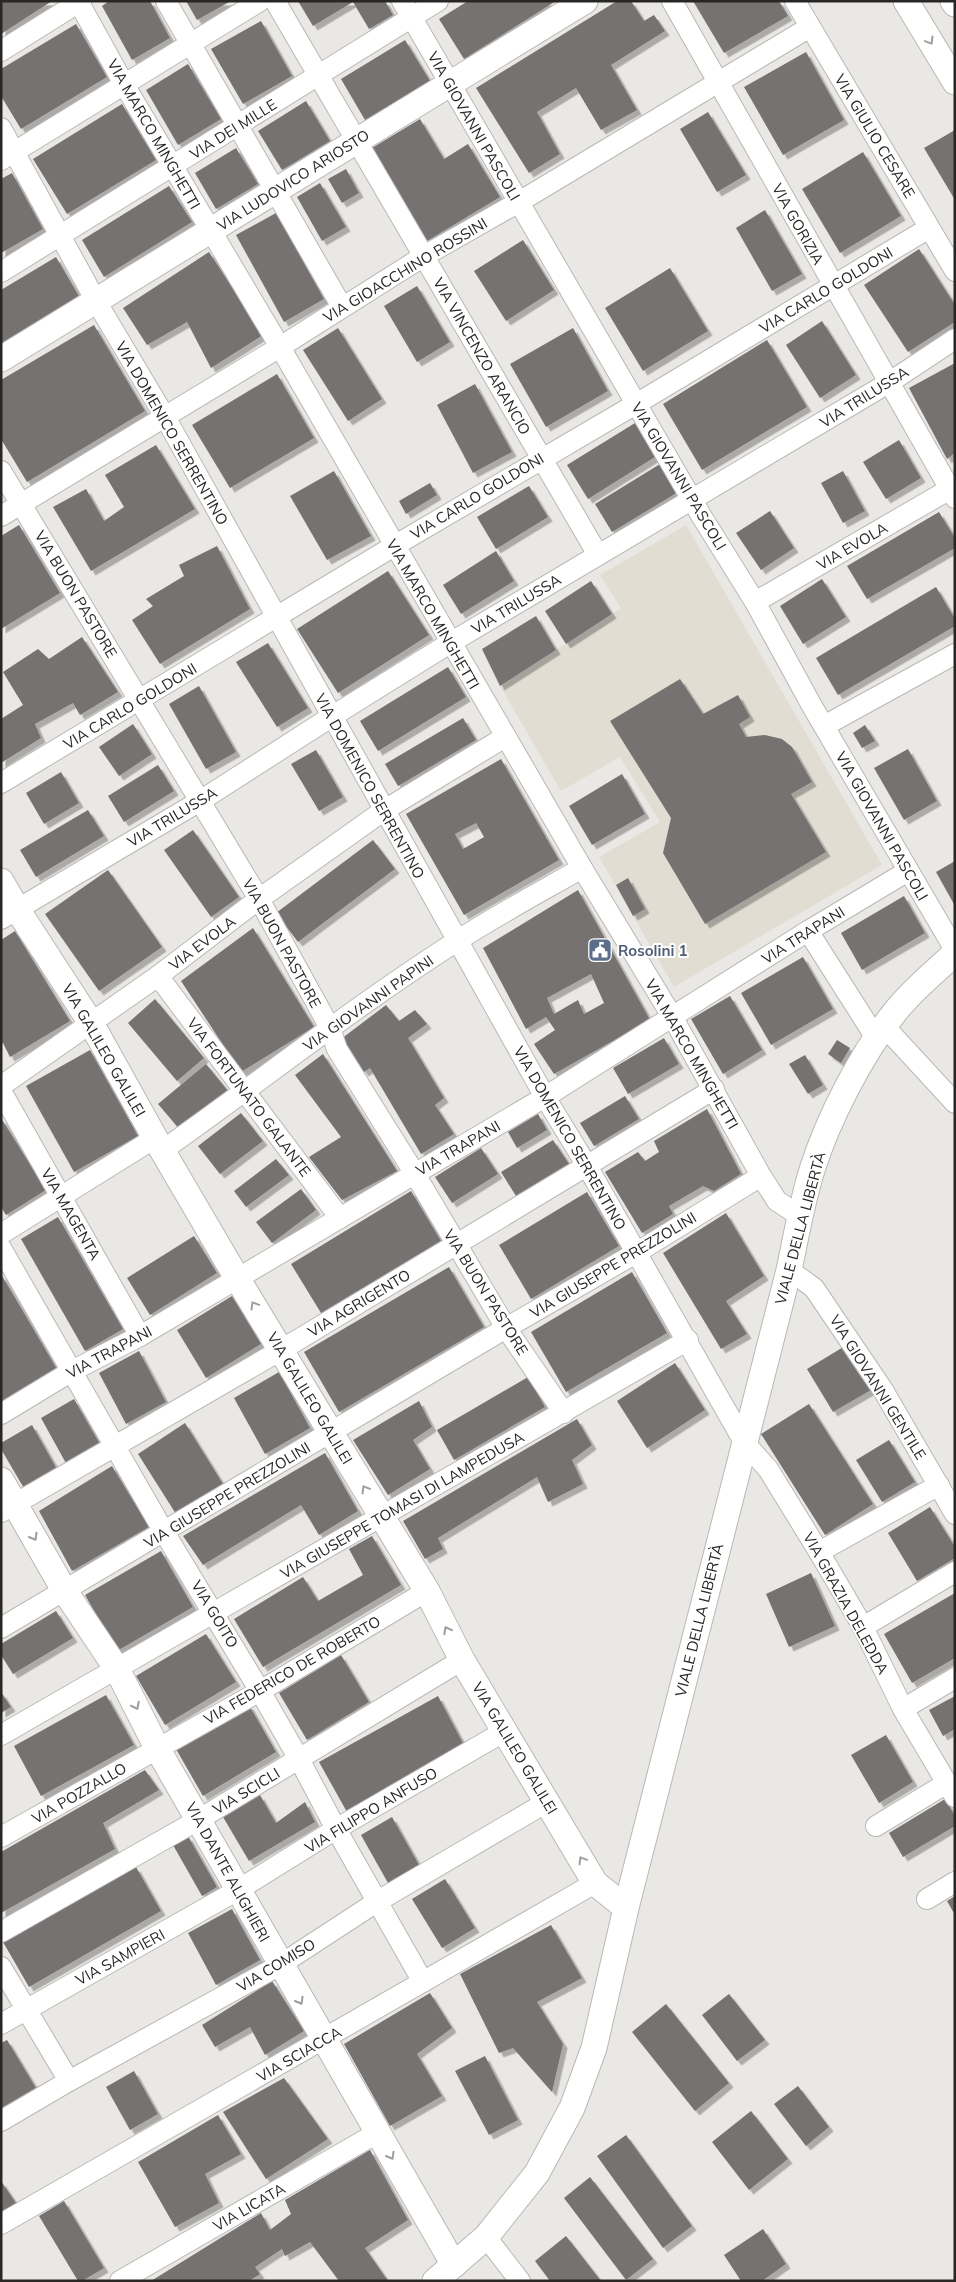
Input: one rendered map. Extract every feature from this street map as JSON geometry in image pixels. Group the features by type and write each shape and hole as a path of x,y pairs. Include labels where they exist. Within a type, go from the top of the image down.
{"street":[{"path":"166,1 342,307"},
{"path":"8,156 125,86 260,1"},
{"name":"VIA VINCENZO ARANCIO","path":"275,1 598,555"},
{"name":"VIA DEI MILLE","path":"1,272 318,76 406,10 438,1"},
{"name":"VIA LUDOVICO ARIOSTO","path":"1,359 585,1"},
{"name":"VIA GORIZIA","path":"672,1 952,494"},
{"name":"VIA GIULIO CESARE","path":"795,1 955,271"},
{"path":"906,1 955,82"},
{"path":"1,51 79,2"},
{"name":"VIA MARCO MINGHETTI","path":"79,2 125,86 280,347 450,643 582,868 673,1018 761,1176 777,1201 800,1216"},
{"name":"VIA GIOVANNI PASCOLI","path":"406,10 693,501 755,602 824,726 955,952"},
{"name":"VIA GIOACCHINO ROSSINI","path":"1,516 280,347 424,256 519,202 810,27"},
{"name":"VIA DOMENICO SERRENTINO","path":"1,128 8,156 61,236 383,811 545,1097 688,1340 744,1442"},
{"name":"VIA CARLO GOLDONI","path":"1,783 276,619 394,546 636,404 929,228"},
{"name":"VIA TRILUSSA","path":"9,914 200,802 450,643 693,501 890,382 955,339"},
{"name":"VIA BUON PASTORE","path":"1,471 259,899 330,1028 336,1049 414,1174 506,1328 564,1413"},
{"name":"VIA EVOLA","path":"755,602 952,494"},
{"path":"824,726 955,654"},
{"name":"VIA EVOLA","path":"1,1086 158,976 259,899 383,811 505,737"},
{"name":"VIA GIOVANNI PAPINI","path":"1,1234 61,1197 159,1144 245,1092 330,1028 457,940 582,868"},
{"name":"VIA TRAPANI","path":"1,1414 72,1371 140,1336 545,1097 673,1018 808,931 908,871"},
{"name":"VIA GALILEO GALILEI","path":"1,881 9,914 91,1023 237,1278 427,1591 462,1660 596,1883 626,1908"},
{"path":"808,931 880,1032 955,1104"},
{"name":"VIALE DELLA LIBERTÀ","path":"435,2281 486,2237 538,2173 572,2108 594,2048 626,1908 789,1270 812,1170 848,1087 880,1032 896,1010 955,952"},
{"name":"VIA FORTUNATO GALANTE","path":"158,976 340,1218"},
{"name":"VIA AGRIGENTO","path":"8,1508 281,1350 714,1089"},
{"name":"VIA MAGENTA","path":"1,1091 140,1336"},
{"name":"VIA GIUSEPPE PREZZOLINI","path":"1,1628 506,1328 636,1253 761,1176"},
{"name":"VIA GOITO","path":"1,1248 164,1532 214,1611 260,1691 423,1982"},
{"name":"VIA GIOVANNI GENTILE","path":"789,1270 814,1288 883,1390 955,1514"},
{"name":"VIA GIUSEPPE TOMASI DI LAMPEDUSA","path":"1,1735 688,1340"},
{"name":"VIA GRAZIA DELEDDA","path":"744,1442 768,1469 819,1552 863,1627 903,1709 951,1790"},
{"name":"VIA DANTE ALIGHIERI","path":"1,1480 8,1508 117,1669 157,1748 323,2040 454,2265"},
{"path":"819,1552 939,1485"},
{"path":"863,1627 955,1572"},
{"name":"VIA FEDERICO DE ROBERTO","path":"157,1748 260,1691 427,1591"},
{"name":"VIA SCICLI","path":"1,1932 198,1820 462,1660"},
{"path":"903,1709 955,1678"},
{"name":"VIA FILIPPO ANFUSO","path":"238,1890 336,1829 505,1731"},
{"name":"VIA POZZALLO","path":"1,1837 157,1748"},
{"path":"876,1826 951,1790"},
{"name":"VIA COMISO","path":"1,2121 280,1965 378,1901 547,1802"},
{"path":"927,1899 955,1882"},
{"name":"VIA SCIACCA","path":"1,2224 596,1883"},
{"name":"VIA SAMPIERI","path":"1,2024 238,1890"},
{"path":"1,1967 70,2081"},
{"name":"VIA LICATA","path":"120,2281 377,2133"},
{"path":"486,2237 520,2281"}],"shaded area":[{"path":"686,525 882,865 674,987 599,857 660,822 620,757 561,791 500,686 621,608 600,575"}],"building":[{"path":"1,1 52,1 1,34"},
{"path":"109,1 150,1 170,38 132,60 102,6"},
{"path":"186,1 231,1 197,20"},
{"path":"298,1 385,1 393,15 369,29 353,2 313,26"},
{"path":"468,1 556,1 464,59 439,19"},
{"path":"617,1 631,1 644,21 654,15 665,31 611,65 637,110 601,130 576,88 537,112 560,154 529,173 476,88"},
{"path":"693,1 779,1 788,16 724,53"},
{"path":"261,21 292,76 243,104 211,49"},
{"path":"76,24 107,77 21,129 1,96 1,69"},
{"path":"405,40 430,81 365,120 341,79"},
{"path":"806,52 844,120 783,155 744,87"},
{"path":"188,64 221,119 178,145 146,90"},
{"path":"306,101 330,141 282,170 258,131"},
{"path":"122,104 156,160 67,214 33,159"},
{"path":"708,112 746,175 717,192 680,129"},
{"path":"420,119 444,159 468,144 500,197 427,241 372,148"},
{"path":"955,130 955,200 924,148"},
{"path":"236,148 258,184 216,209 195,173"},
{"path":"863,152 901,216 840,253 802,189"},
{"path":"346,169 359,193 342,203 328,179"},
{"path":"12,173 43,229 1,253 1,179"},
{"path":"320,183 346,227 322,241 297,197"},
{"path":"169,186 192,222 104,277 82,240"},
{"path":"765,210 802,274 772,291 736,228"},
{"path":"276,213 324,299 284,322 236,235"},
{"path":"523,240 554,290 506,321 474,271"},
{"path":"919,249 955,305 955,322 908,352 864,285"},
{"path":"209,252 263,335 211,368 187,322 147,345 123,308"},
{"path":"56,257 80,298 1,346 1,290"},
{"path":"670,268 708,331 643,371 605,308"},
{"path":"417,286 450,342 417,362 384,306"},
{"path":"822,321 856,375 820,398 786,345"},
{"path":"94,325 145,411 27,482 1,439 1,380"},
{"path":"338,328 382,399 348,421 303,350"},
{"path":"573,328 608,391 546,427 510,364"},
{"path":"767,340 807,407 702,470 663,404"},
{"path":"955,363 955,453 947,459 909,388"},
{"path":"277,374 314,438 230,488 192,425"},
{"path":"475,384 512,452 473,473 437,405"},
{"path":"635,423 655,457 588,499 567,465"},
{"path":"899,440 921,478 886,499 863,462"},
{"path":"156,445 195,509 91,571 53,507 86,489 104,521 124,507 105,475"},
{"path":"660,464 678,492 612,532 595,504"},
{"path":"334,471 371,536 327,560 290,496"},
{"path":"843,471 865,511 843,523 821,483"},
{"path":"430,483 437,495 406,514 399,501"},
{"path":"529,486 548,517 496,549 477,517"},
{"path":"770,511 794,548 761,570 736,533"},
{"path":"939,512 955,538 955,548 867,599 847,566"},
{"path":"19,525 60,593 1,629 1,536"},
{"path":"217,546 250,609 160,664 132,620 153,606 146,599 184,576 179,565"},
{"path":"496,551 514,581 461,614 443,585"},
{"path":"388,571 429,635 338,693 297,629"},
{"path":"822,579 846,617 803,644 780,606"},
{"path":"591,581 612,614 566,644 545,611"},
{"path":"936,587 955,619 955,626 838,695 816,658"},
{"path":"536,616 556,650 500,686 482,649"},
{"path":"82,637 118,692 80,715 73,703 35,724 41,738 1,763 1,719 23,705 3,672 38,649 49,659"},
{"path":"268,643 308,708 277,727 236,662"},
{"path":"448,667 466,697 378,751 360,721"},
{"path":"680,679 703,714 738,695 750,717 739,724 746,737 765,735 782,739 792,747 812,782 791,794 826,852 705,924 663,853 671,818 610,721"},
{"path":"199,686 236,752 206,769 169,704"},
{"path":"463,718 476,740 398,786 385,764"},
{"path":"133,724 152,754 119,776 99,747"},
{"path":"865,725 875,741 862,748 853,733"},
{"path":"908,749 937,801 904,820 874,768"},
{"path":"316,750 343,797 319,811 291,764"},
{"path":"501,759 559,860 464,915 406,814","holes":["476,823 484,837 463,849 455,834"]},
{"path":"158,765 174,791 124,822 108,796"},
{"path":"61,772 79,803 44,824 26,793"},
{"path":"622,774 645,814 592,845 569,806"},
{"path":"88,810 104,836 36,877 20,850"},
{"path":"193,830 239,897 211,917 164,850"},
{"path":"373,840 395,869 298,942 276,913"},
{"path":"955,861 955,906 936,872"},
{"path":"108,870 162,947 99,991 45,914"},
{"path":"628,878 645,909 633,916 616,885"},
{"path":"578,890 650,1020 554,1074 534,1044 555,1030 546,1017 526,1029 483,948","holes":["591,974 604,1003 584,1014 578,1000 554,1014 547,998"]},
{"path":"904,896 925,933 862,970 841,933"},
{"path":"253,928 314,1027 241,1072 181,981"},
{"path":"15,931 70,1021 10,1057 3,1043 1,1044 1,940"},
{"path":"803,957 833,1009 771,1045 741,993"},
{"path":"730,996 762,1050 723,1074 691,1019"},
{"path":"155,999 204,1058 177,1081 128,1023"},
{"path":"386,1005 399,1021 415,1010 427,1024 408,1038 444,1098 435,1105 454,1134 421,1154 370,1068 364,1072 341,1039"},
{"path":"664,1038 679,1064 628,1094 613,1068"},
{"path":"837,1040 850,1048 841,1063 828,1054"},
{"path":"90,1050 138,1136 74,1172 26,1086"},
{"path":"323,1054 397,1171 342,1200 309,1157 341,1137 295,1075"},
{"path":"805,1055 823,1085 808,1094 789,1064"},
{"path":"206,1064 228,1091 181,1131 158,1104"},
{"path":"625,1096 639,1119 594,1146 580,1123"},
{"path":"707,1109 741,1174 714,1191 703,1186 669,1206 673,1214 642,1233 605,1172 638,1152 645,1161 659,1152 654,1141"},
{"path":"241,1113 263,1141 220,1174 198,1146"},
{"path":"538,1114 547,1130 517,1148 508,1132"},
{"path":"1,1118 46,1190 6,1215 1,1207"},
{"path":"553,1140 569,1164 516,1196 501,1172"},
{"path":"481,1148 498,1174 452,1203 435,1177"},
{"path":"276,1159 289,1175 246,1207 234,1191"},
{"path":"301,1189 316,1210 272,1243 256,1222"},
{"path":"411,1191 441,1241 321,1313 291,1264"},
{"path":"587,1192 619,1246 531,1299 499,1245"},
{"path":"726,1213 764,1276 726,1301 747,1334 721,1349 663,1253"},
{"path":"58,1217 123,1329 85,1351 21,1239"},
{"path":"194,1236 217,1273 150,1315 127,1278"},
{"path":"449,1267 484,1327 339,1412 304,1352"},
{"path":"632,1272 667,1333 566,1392 531,1332"},
{"path":"1,1274 58,1371 1,1405"},
{"path":"232,1296 261,1344 206,1378 177,1330"},
{"path":"845,1346 871,1390 833,1412 807,1369"},
{"path":"139,1351 166,1402 126,1424 99,1373"},
{"path":"675,1363 705,1410 647,1448 617,1401"},
{"path":"279,1372 310,1428 265,1454 234,1398"},
{"path":"528,1377 545,1407 454,1460 437,1430"},
{"path":"74,1399 101,1446 67,1465 41,1418"},
{"path":"419,1401 432,1427 413,1440 430,1469 388,1495 353,1440"},
{"path":"809,1404 873,1504 825,1535 761,1434"},
{"path":"577,1419 592,1445 572,1460 583,1484 548,1502 537,1477 438,1538 443,1549 425,1559 403,1521"},
{"path":"185,1423 223,1484 176,1514 138,1454"},
{"path":"32,1425 58,1471 25,1490 1,1449 1,1443"},
{"path":"889,1440 915,1482 882,1502 856,1460"},
{"path":"325,1453 358,1511 319,1535 301,1505 203,1565 183,1536"},
{"path":"112,1466 149,1527 72,1571 39,1511"},
{"path":"930,1507 955,1547 955,1558 917,1581 888,1533"},
{"path":"372,1536 401,1585 263,1667 234,1619 303,1577 318,1601 363,1575 349,1549"},
{"path":"161,1551 193,1607 117,1651 85,1595"},
{"path":"811,1573 835,1626 789,1647 766,1594"},
{"path":"955,1593 955,1658 912,1683 884,1634"},
{"path":"56,1611 73,1638 13,1674 1,1655 1,1644"},
{"path":"206,1634 236,1682 165,1725 136,1676"},
{"path":"341,1655 369,1702 307,1740 279,1693"},
{"path":"1,1692 11,1707 1,1713"},
{"path":"106,1695 134,1745 41,1796 14,1746"},
{"path":"438,1696 465,1747 347,1812 319,1762"},
{"path":"955,1696 955,1729 943,1736 929,1710"},
{"path":"249,1705 276,1752 203,1796 176,1749"},
{"path":"886,1735 913,1782 879,1803 851,1755"},
{"path":"145,1770 159,1790 103,1823 115,1849 1,1913 1,1852"},
{"path":"260,1795 276,1823 305,1802 315,1822 249,1861 223,1817"},
{"path":"945,1799 955,1816 955,1826 903,1857 889,1833"},
{"path":"392,1817 419,1865 388,1883 361,1835"},
{"path":"188,1836 217,1887 202,1896 173,1845"},
{"path":"136,1867 161,1911 29,1987 3,1942"},
{"path":"445,1879 475,1928 442,1948 412,1899"},
{"path":"955,1896 955,1915 947,1901"},
{"path":"232,1909 260,1960 216,1985 188,1933"},
{"path":"551,1925 582,1978 537,2002 563,2044 552,2092 513,2048 499,2053 460,1974"},
{"path":"272,1981 304,2031 265,2055 250,2027 215,2047 202,2025"},
{"path":"430,1993 452,2028 417,2054 442,2096 390,2126 344,2044"},
{"path":"729,1994 765,2040 737,2061 702,2015"},
{"path":"666,2004 729,2083 695,2111 632,2032"},
{"path":"7,2040 36,2088 1,2109 1,2043"},
{"path":"485,2056 518,2120 489,2135 455,2071"},
{"path":"134,2071 158,2114 130,2130 106,2087"},
{"path":"284,2078 328,2139 266,2179 223,2112"},
{"path":"798,2086 829,2127 806,2146 774,2104"},
{"path":"751,2111 788,2159 749,2190 712,2142"},
{"path":"218,2115 241,2154 205,2174 219,2203 175,2227 138,2162"},
{"path":"626,2135 692,2226 663,2248 597,2156"},
{"path":"370,2150 408,2220 365,2248 388,2281 339,2281 310,2242 285,2256 282,2249 255,2267 260,2274 249,2281 151,2281 261,2213 270,2230 291,2214 285,2200"},
{"path":"590,2177 653,2259 626,2280 564,2198"},
{"path":"1,2181 18,2206 1,2217"},
{"path":"64,2201 104,2268 82,2281 78,2281 39,2216"},
{"path":"763,2229 786,2264 762,2281 741,2281 724,2255"},
{"path":"566,2236 601,2281 550,2281 535,2261"}],"place":[{"name":"Rosolini 1","path":"600,950"}]}
